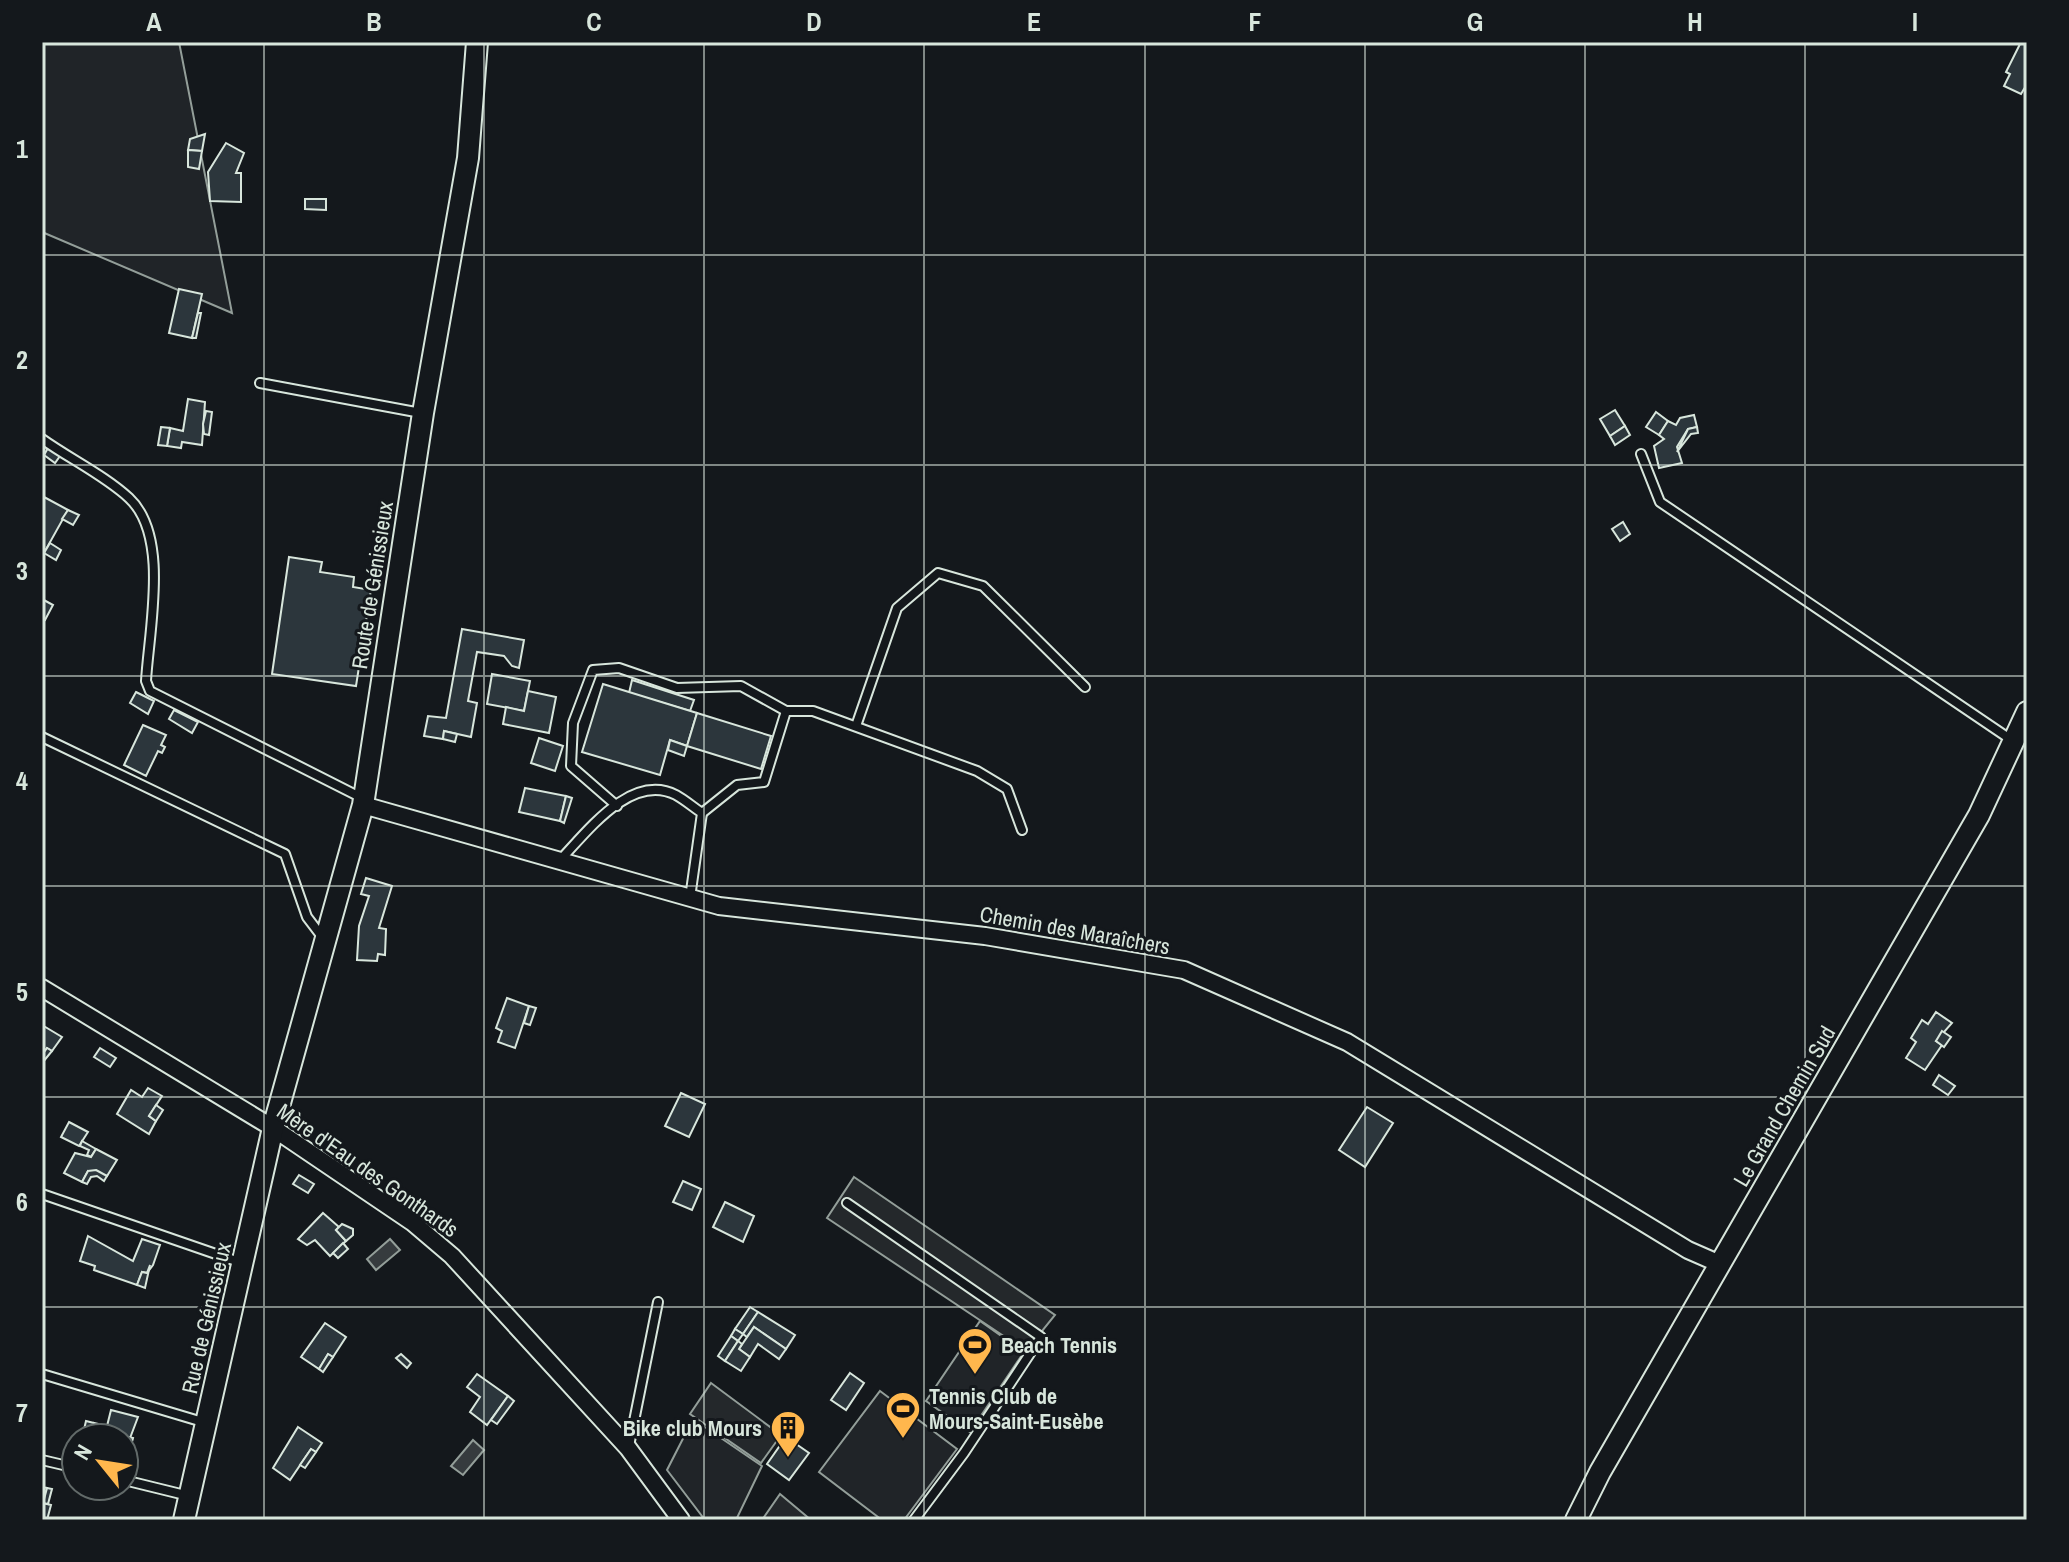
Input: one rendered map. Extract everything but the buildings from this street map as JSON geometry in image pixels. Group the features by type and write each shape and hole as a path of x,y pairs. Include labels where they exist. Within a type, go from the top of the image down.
{"street":[{"name":"Route de Génissieux","path":"273,1128 363,802 423,413 468,158 477,42"},
{"name":"Le Grand Chemin Sud","path":"1576,1520 1979,815 2027,712"},
{"name":"Chemin des Maraîchers","path":"363,802 719,906 985,936 1184,970 1347,1042 1688,1250 1720,1264"},
{"name":"Mère d'Eau des Gonthards","path":"42,988 273,1128 401,1215 452,1256 628,1448 681,1520"},
{"name":"Rue de Génissieux","path":"184,1520 273,1128"}],"lane":[{"path":"260,383 423,413"},
{"path":"42,439 115,486 144,515 151,532 154,578 146,681 150,691 363,802"},
{"path":"1641,454 1660,502 2013,741"},
{"path":"856,726 897,608 938,573 983,586 1085,687"},
{"path":"617,806 571,766 573,723 593,670 619,668 677,688 741,686 786,711 813,711 977,771 1007,789 1022,830"},
{"path":"690,898 702,813 737,785 764,782 786,711"},
{"path":"42,737 285,854 307,917 323,939"},
{"path":"559,861 600,818 637,791 673,793 702,813"},
{"path":"42,1194 244,1264"},
{"path":"847,1203 1041,1337 964,1453 914,1520"},
{"path":"628,1448 658,1302"},
{"path":"42,1374 206,1423"},
{"path":"140,1484 190,1497"}],"shaded area":[{"path":"42,42 179,42 232,313 42,232"},
{"path":"854,1177 1055,1315 1026,1351 827,1218"},
{"path":"390,1239 400,1250 376,1270 367,1259"},
{"name":"Beach Tennis","path":"980,1321 1024,1352 970,1432 926,1401"},
{"path":"711,1383 781,1435 761,1463 690,1414"},
{"path":"880,1391 957,1449 904,1520 882,1520 819,1472"},
{"path":"693,1419 762,1466 736,1520 705,1520 667,1470"},
{"path":"473,1440 484,1450 463,1475 451,1466"},
{"path":"780,1494 811,1520 762,1520"}],"place":[{"name":"Beach Tennis","path":"975,1376"},
{"name":"Tennis Club de Mours-Saint-Eusèbe","path":"903,1440"},
{"name":"Bike club Mours","path":"788,1459"}]}
